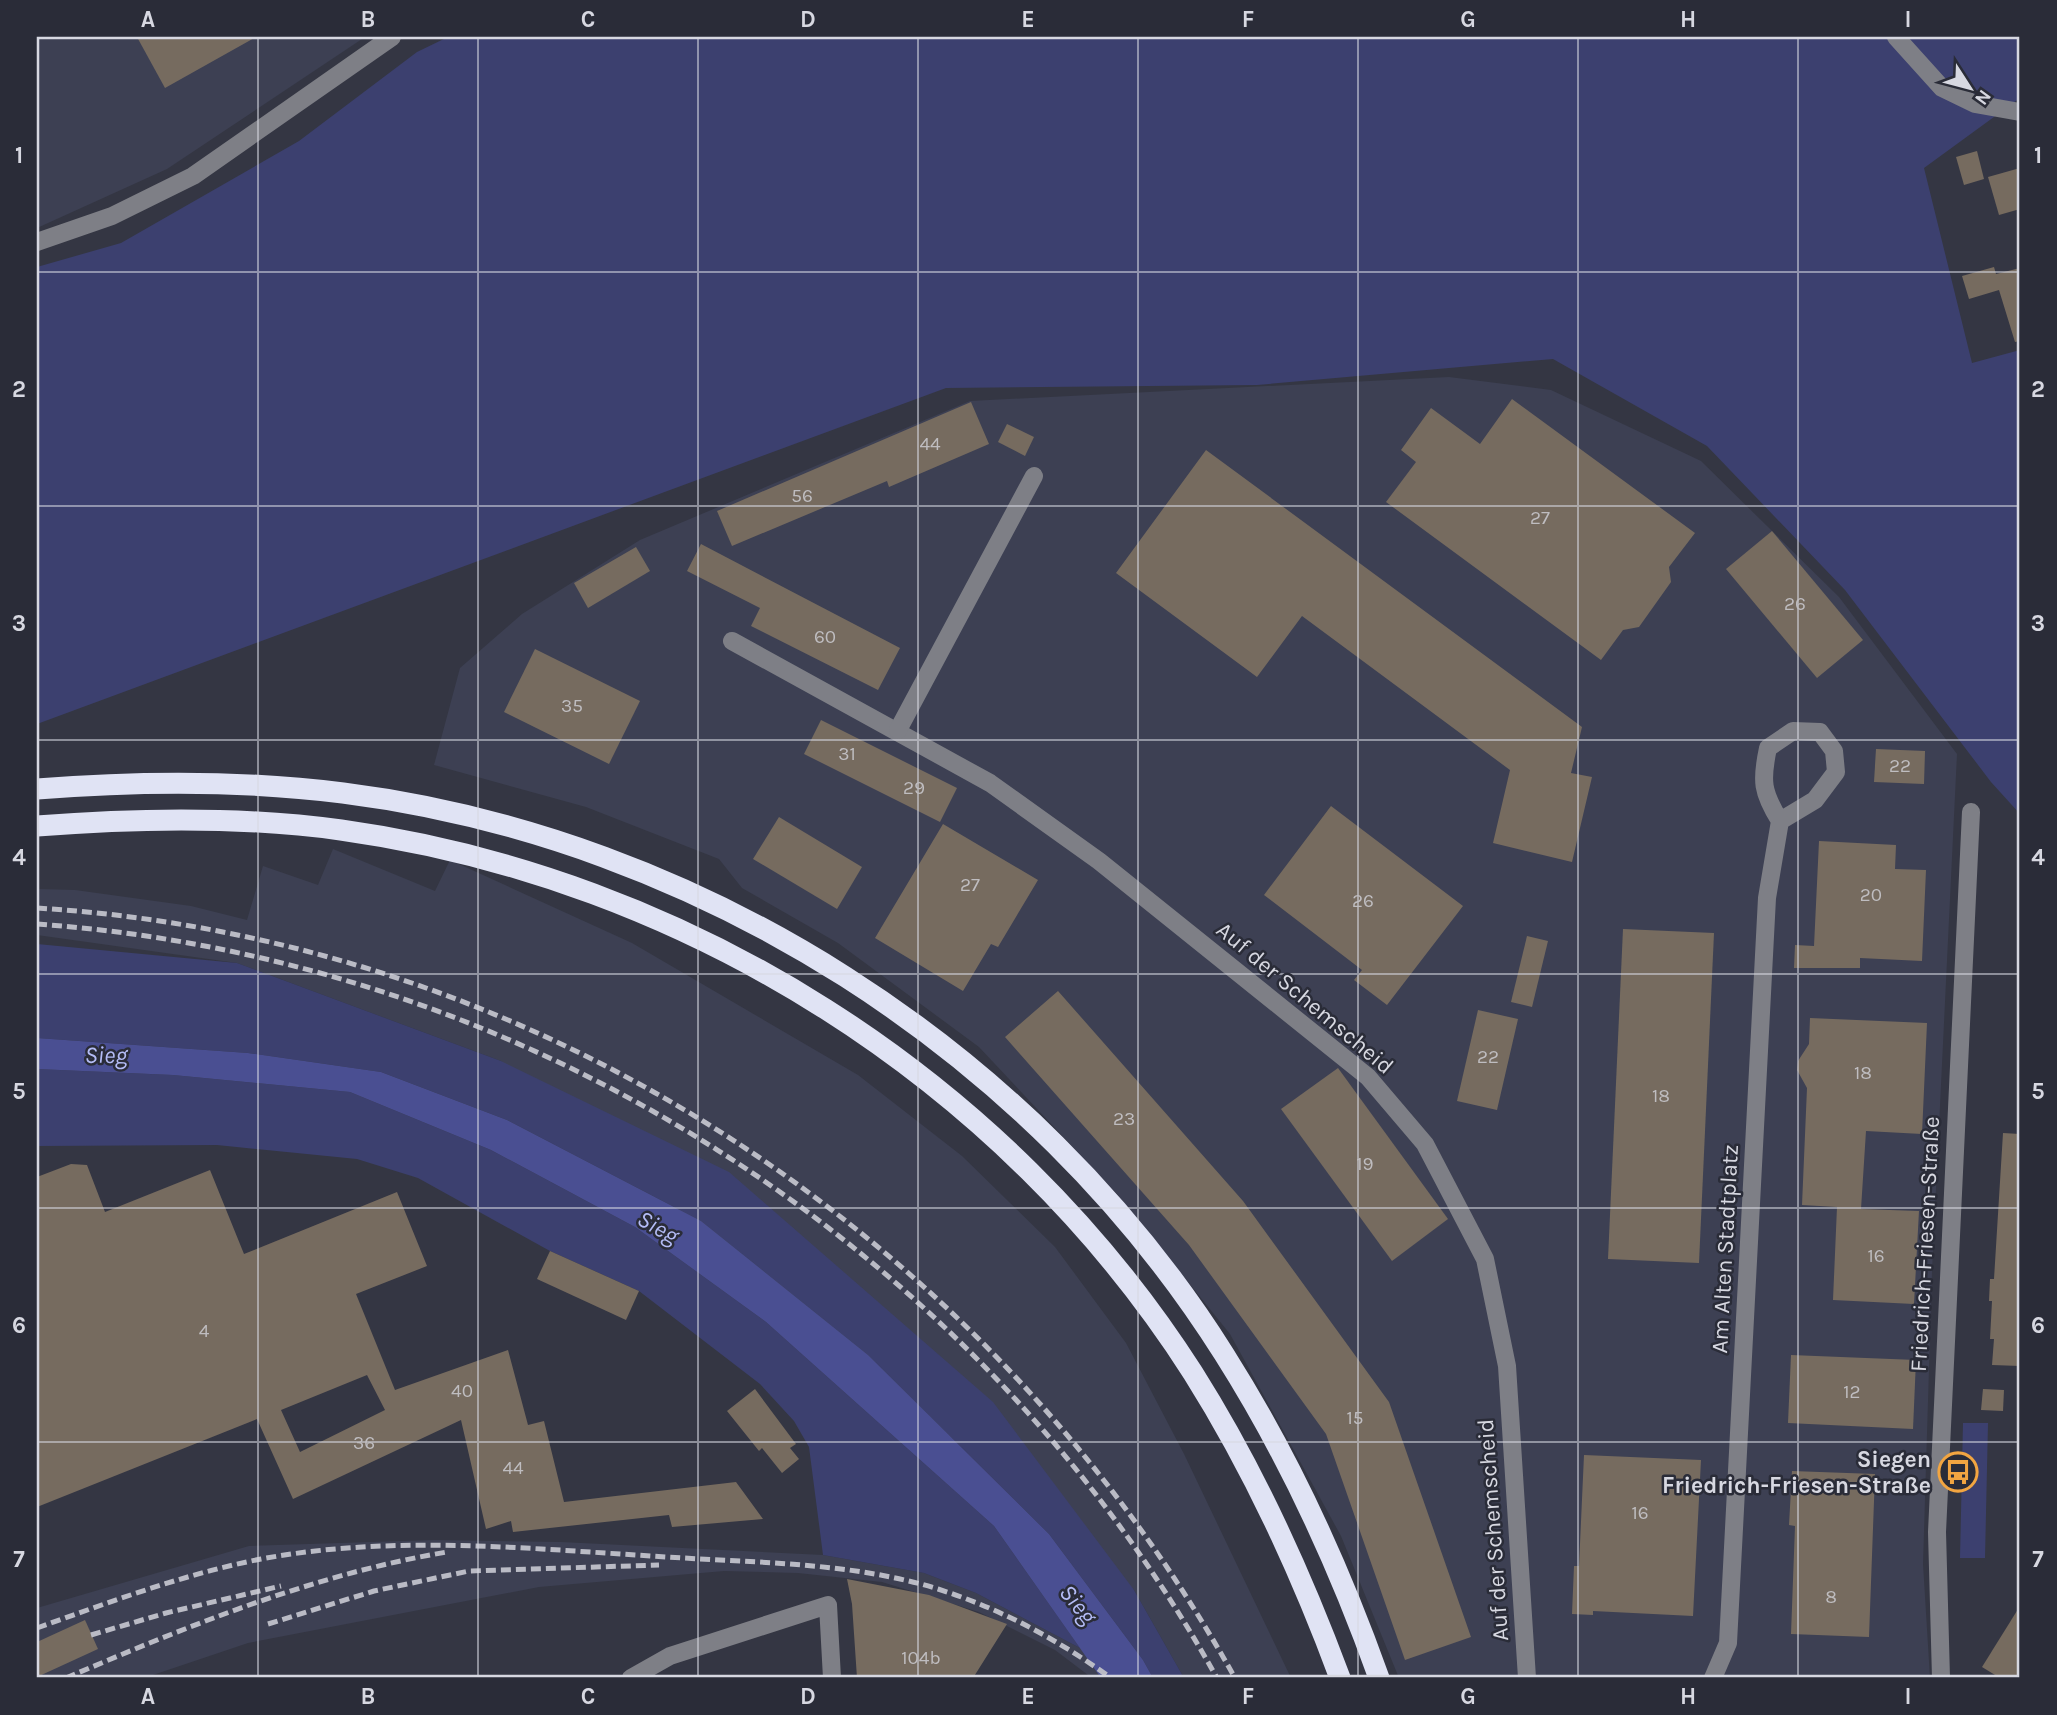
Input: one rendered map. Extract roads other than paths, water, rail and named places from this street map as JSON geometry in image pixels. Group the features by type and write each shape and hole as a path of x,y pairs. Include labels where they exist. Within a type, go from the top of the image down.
{"highway":[{"path":"37,789 193,782 270,785 346,793 447,812 570,845 642,872 769,932 846,977 909,1020 1027,1118 1124,1220 1180,1289 1230,1364 1298,1486 1379,1678"},
{"path":"37,827 118,820 267,822 341,830 426,845 546,877 628,906 696,936 826,1008 926,1080 1002,1145 1096,1244 1150,1311 1192,1373 1259,1491 1340,1678"}],"street":[{"path":"37,242 113,216 193,176 392,37"},
{"path":"1896,37 1942,88 1975,104 2020,111"},
{"path":"898,730 1034,476"},
{"name":"Auf der Schemscheid","path":"733,641 990,783 1099,861 1368,1077 1425,1144 1485,1259 1507,1366 1527,1678"},
{"path":"1793,731 1820,732 1834,751 1836,772 1815,800 1780,821 1767,800 1762,777 1768,748 1793,731"},
{"name":"Friedrich-Friesen-Straße","path":"1941,1678 1937,1532 1971,812"},
{"name":"Am Alten Stadtplatz","path":"1713,1678 1728,1643 1767,898 1780,821"},
{"path":"631,1678 670,1656 828,1605 832,1678"}],"water":[{"name":"Sieg","path":"37,1038 248,1053 381,1072 507,1120 701,1221 868,1355 1049,1534 1143,1660 1153,1678 1101,1678 994,1526 766,1322 635,1227 491,1150 350,1092 173,1075 37,1069"}],"railway":[{"path":"37,908 223,932 403,980 573,1050 734,1140 882,1250 1016,1377 1134,1520 1235,1678"},
{"path":"37,924 219,949 395,996 564,1065 722,1153 868,1260 1001,1384 1118,1524 1217,1678"},
{"path":"37,1628 176,1581 261,1559 362,1547 413,1545 515,1548 804,1565 905,1580 961,1597 1006,1616 1070,1650 1111,1678"},
{"path":"66,1678 158,1639 301,1588 349,1574 447,1552"},
{"path":"268,1624 374,1591 469,1571 659,1565"},
{"path":"91,1635 166,1613 281,1586"}],"place":[{"name":"Siegen Friedrich-Friesen-Straße","path":"1958,1472"}]}
